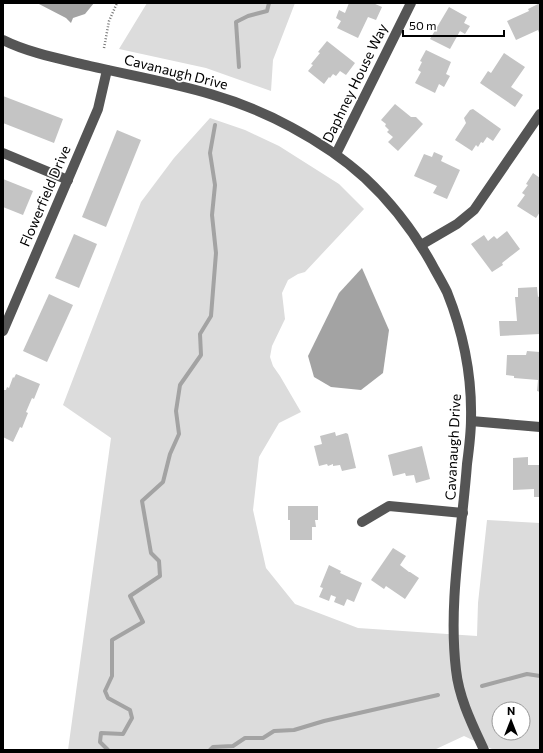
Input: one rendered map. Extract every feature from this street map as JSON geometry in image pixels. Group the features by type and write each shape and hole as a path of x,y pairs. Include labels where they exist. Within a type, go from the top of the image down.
{"street":[{"name":"Daphney House Way","path":"336,154 411,3"},
{"name":"Cavanaugh Drive","path":"3,40 56,58 187,87 235,102 288,125 336,154 364,177 387,200 422,245 446,291 461,337 470,384 471,421 454,591 453,637 456,672 466,713 484,750"},
{"name":"Flowerfield Drive","path":"3,331 7,310 68,180 98,109 107,70"},
{"path":"422,245 457,224 474,210 540,114"},
{"path":"3,153 68,180"},
{"path":"471,421 540,427"},
{"path":"362,522 389,506 463,513"}],"path":[{"path":"104,48 109,21 117,3"}],"shaded area":[{"path":"37,3 94,3 85,14 73,18 71,23 66,18"},
{"path":"147,3 295,3 273,60 271,91 206,68 119,49"},
{"path":"210,118 245,130 279,146 339,184 364,209 305,272 288,280 282,293 285,319 272,346 270,357 273,366 301,412 279,423 259,457 253,510 266,568 295,604 358,628 477,636 478,603 487,520 540,523 540,750 494,750 464,736 434,750 68,750 111,438 63,405 141,202 174,158"},
{"path":"362,268 389,330 383,373 361,390 331,387 314,377 308,356 339,293"}],"building":[{"path":"349,3 373,3 382,7 376,20 368,17 358,38 337,28 341,21 336,18 339,10 345,13"},
{"path":"540,3 540,35 538,30 516,40 507,21 529,11 528,9"},
{"path":"449,7 467,17 464,23 470,26 465,34 460,31 450,49 430,39"},
{"path":"327,41 355,63 346,75 340,71 336,76 333,74 330,78 329,77 324,84 308,71 313,65 311,64 320,53 318,52"},
{"path":"426,50 451,62 446,74 450,76 444,87 439,84 435,93 415,83 421,72 418,70 422,62 420,61"},
{"path":"504,53 525,67 511,87 523,95 515,107 480,83 488,71 491,73"},
{"path":"3,96 63,119 54,143 3,123"},
{"path":"395,104 411,117 416,117 423,124 398,151 388,142 393,137 387,132 389,130 385,126 386,124 381,120"},
{"path":"473,109 501,129 493,141 487,137 478,147 476,145 472,151 455,140 466,123 464,118 470,110"},
{"path":"117,130 141,140 106,227 82,217"},
{"path":"434,152 443,156 441,161 460,170 447,199 433,193 437,186 414,176 424,154 432,157"},
{"path":"533,173 540,178 540,212 536,218 517,206 525,195 522,193 528,185 526,184"},
{"path":"3,179 33,191 23,215 3,207"},
{"path":"507,231 520,249 502,263 503,265 492,272 471,244 484,235 488,241 494,236 497,239"},
{"path":"74,234 97,244 79,288 55,278"},
{"path":"537,287 538,297 540,296 540,334 500,336 499,321 517,321 515,297 518,297 518,288"},
{"path":"49,294 73,305 47,362 23,351"},
{"path":"527,351 540,352 540,392 537,391 538,380 514,378 514,376 506,375 507,355 526,355"},
{"path":"16,374 40,384 34,399 32,398 26,412 28,413 22,428 20,427 13,442 3,437 3,394 7,387 9,388 13,377 14,378"},
{"path":"335,432 336,436 346,433 348,434 356,468 342,471 340,465 333,466 333,464 328,466 327,464 319,466 314,446 322,444 320,436"},
{"path":"422,446 430,479 416,483 414,475 406,476 405,473 393,476 388,455"},
{"path":"528,457 528,465 540,465 540,497 534,497 534,489 513,490 513,458"},
{"path":"288,506 318,506 318,520 315,520 316,527 312,527 312,540 290,540"},
{"path":"393,548 406,556 400,565 419,578 405,599 386,586 384,589 371,580"},
{"path":"329,565 341,571 340,573 362,583 354,602 347,599 344,606 334,602 336,597 331,595 329,601 319,597 323,588 320,587"}],"waterway":[{"path":"239,67 236,22 248,16 267,11 269,3"},
{"path":"108,750 100,742 101,733 123,734 132,718 130,710 108,698 105,691 112,676 112,640 143,622 130,596 160,576 159,561 151,553 142,501 163,482 170,454 179,434 176,411 180,385 201,355 200,334 211,316 216,253 212,215 215,185 210,153 215,125"},
{"path":"482,686 527,674 540,676"},
{"path":"210,750 213,747 233,746 245,738 263,738 274,731 294,730 324,721 438,695"}]}
